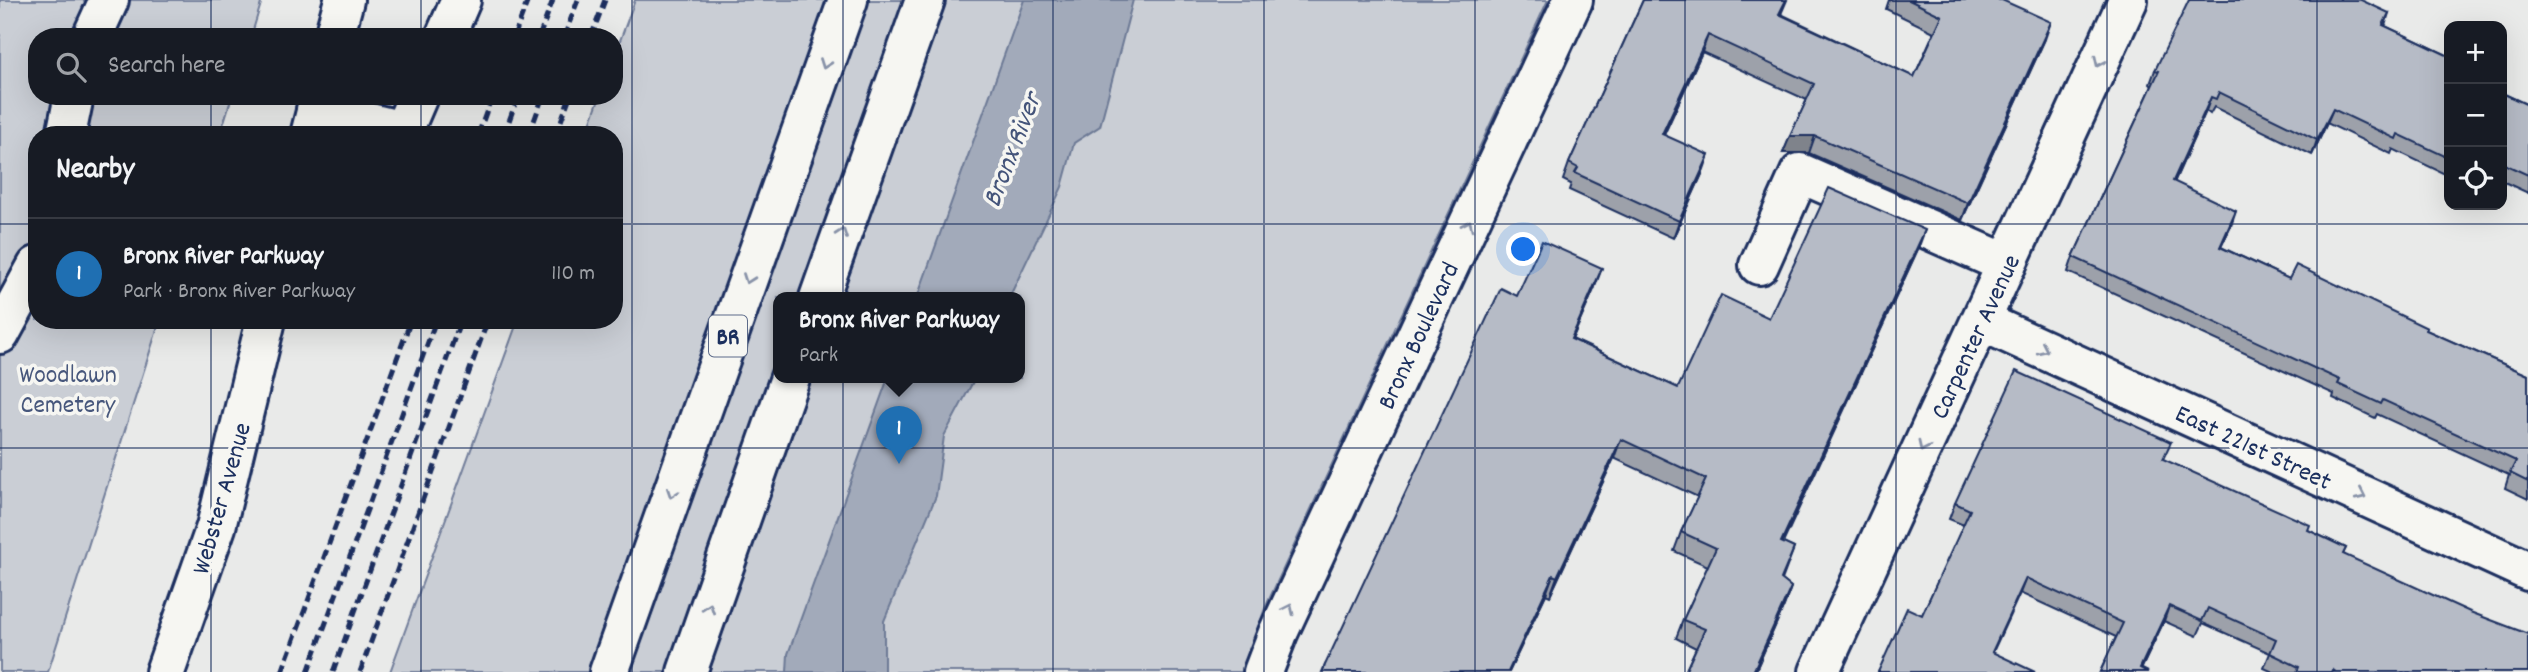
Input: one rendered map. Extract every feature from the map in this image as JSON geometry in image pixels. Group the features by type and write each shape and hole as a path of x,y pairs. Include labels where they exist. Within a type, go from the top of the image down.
{"main road":[{"path":"96,28 109,0"},
{"path":"336,28 344,0"},
{"path":"449,28 461,0"},
{"name":"BR","path":"609,672 848,0"},
{"path":"821,292 925,0"},
{"name":"Bronx Boulevard","path":"1263,672 1278,633 1573,0"},
{"name":"Carpenter Avenue","path":"1819,672 2127,0"},
{"path":"68,126 72,105"},
{"path":"404,126 414,105"},
{"path":"315,114 376,126"},
{"path":"1759,265 1800,173 2007,264"},
{"path":"0,334 28,283"},
{"name":"East 221st Street","path":"1981,321 2528,571"},
{"name":"Webster Avenue","path":"165,672 216,527 264,329"},
{"path":"687,672 788,383"}],"green space":[{"name":"Woodlawn Cemetery","path":"0,0 262,0 254,28 28,28 28,105 229,105 223,126 28,126 28,329 157,329 48,672 0,672"},
{"path":"635,0 1548,0 1265,608 1243,672 390,672 515,329 623,329 623,126 589,126 597,105 623,105 623,33"}],"water":[{"name":"Bronx River","path":"1024,0 1133,0 1100,126 1074,143 1062,187 1012,292 919,292"},
{"path":"886,383 972,383 944,436 936,496 884,621 884,672 787,672 788,654"}],"building":[{"path":"1643,0 1786,0 1779,14 1914,77 1942,16 1909,0 2002,0 2051,22 1968,203 1815,136 1790,136 1814,84 1708,35 1662,134 1709,155 1679,221 1575,173 1578,168 1569,163"},
{"path":"2189,0 2361,0 2389,13 2383,25 2444,54 2444,156 2398,134 2396,139 2333,109 2317,140 2219,92 2216,99 2211,97 2173,181 2236,211 2220,247 2289,279 2296,265 2427,328 2426,330 2528,375 2528,482 2510,473 2516,461 2383,400 2381,404 2338,384 2340,380 2073,257 2159,71 2155,70"},
{"path":"2507,95 2528,105 2528,175 2507,165"},
{"path":"1829,188 1925,230 1781,542 1794,548 1781,579 1791,587 1753,672 1685,672 1705,629 1683,620 1716,548 1681,532 1706,479 1621,439 1557,577 1553,575 1508,672 1323,672 1501,288 1517,296 1542,241 1602,268 1571,339 1678,388 1721,295 1769,318"},
{"path":"2016,371 2171,442 2163,459 2310,525 2308,530 2346,548 2343,554 2470,612 2528,634 2528,672 2297,672 2299,667 2270,653 2276,639 2208,608 2202,621 2169,606 2140,668 2148,672 2100,672 2123,623 2026,578 1992,652 2035,672 1878,672 1907,608 1922,615 1970,510 1955,503"}],"railway":[{"path":"517,28 528,0"},
{"path":"542,28 553,0"},
{"path":"567,28 578,0"},
{"path":"594,28 605,0"},
{"path":"481,126 489,105"},
{"path":"507,126 515,105"},
{"path":"532,126 540,105"},
{"path":"559,126 567,105"},
{"path":"282,672 408,329"},
{"path":"308,672 433,329"},
{"path":"333,672 458,329"},
{"path":"360,672 485,329"}],"place":[{"name":"Bronx River Parkway","path":"899,464"}]}
